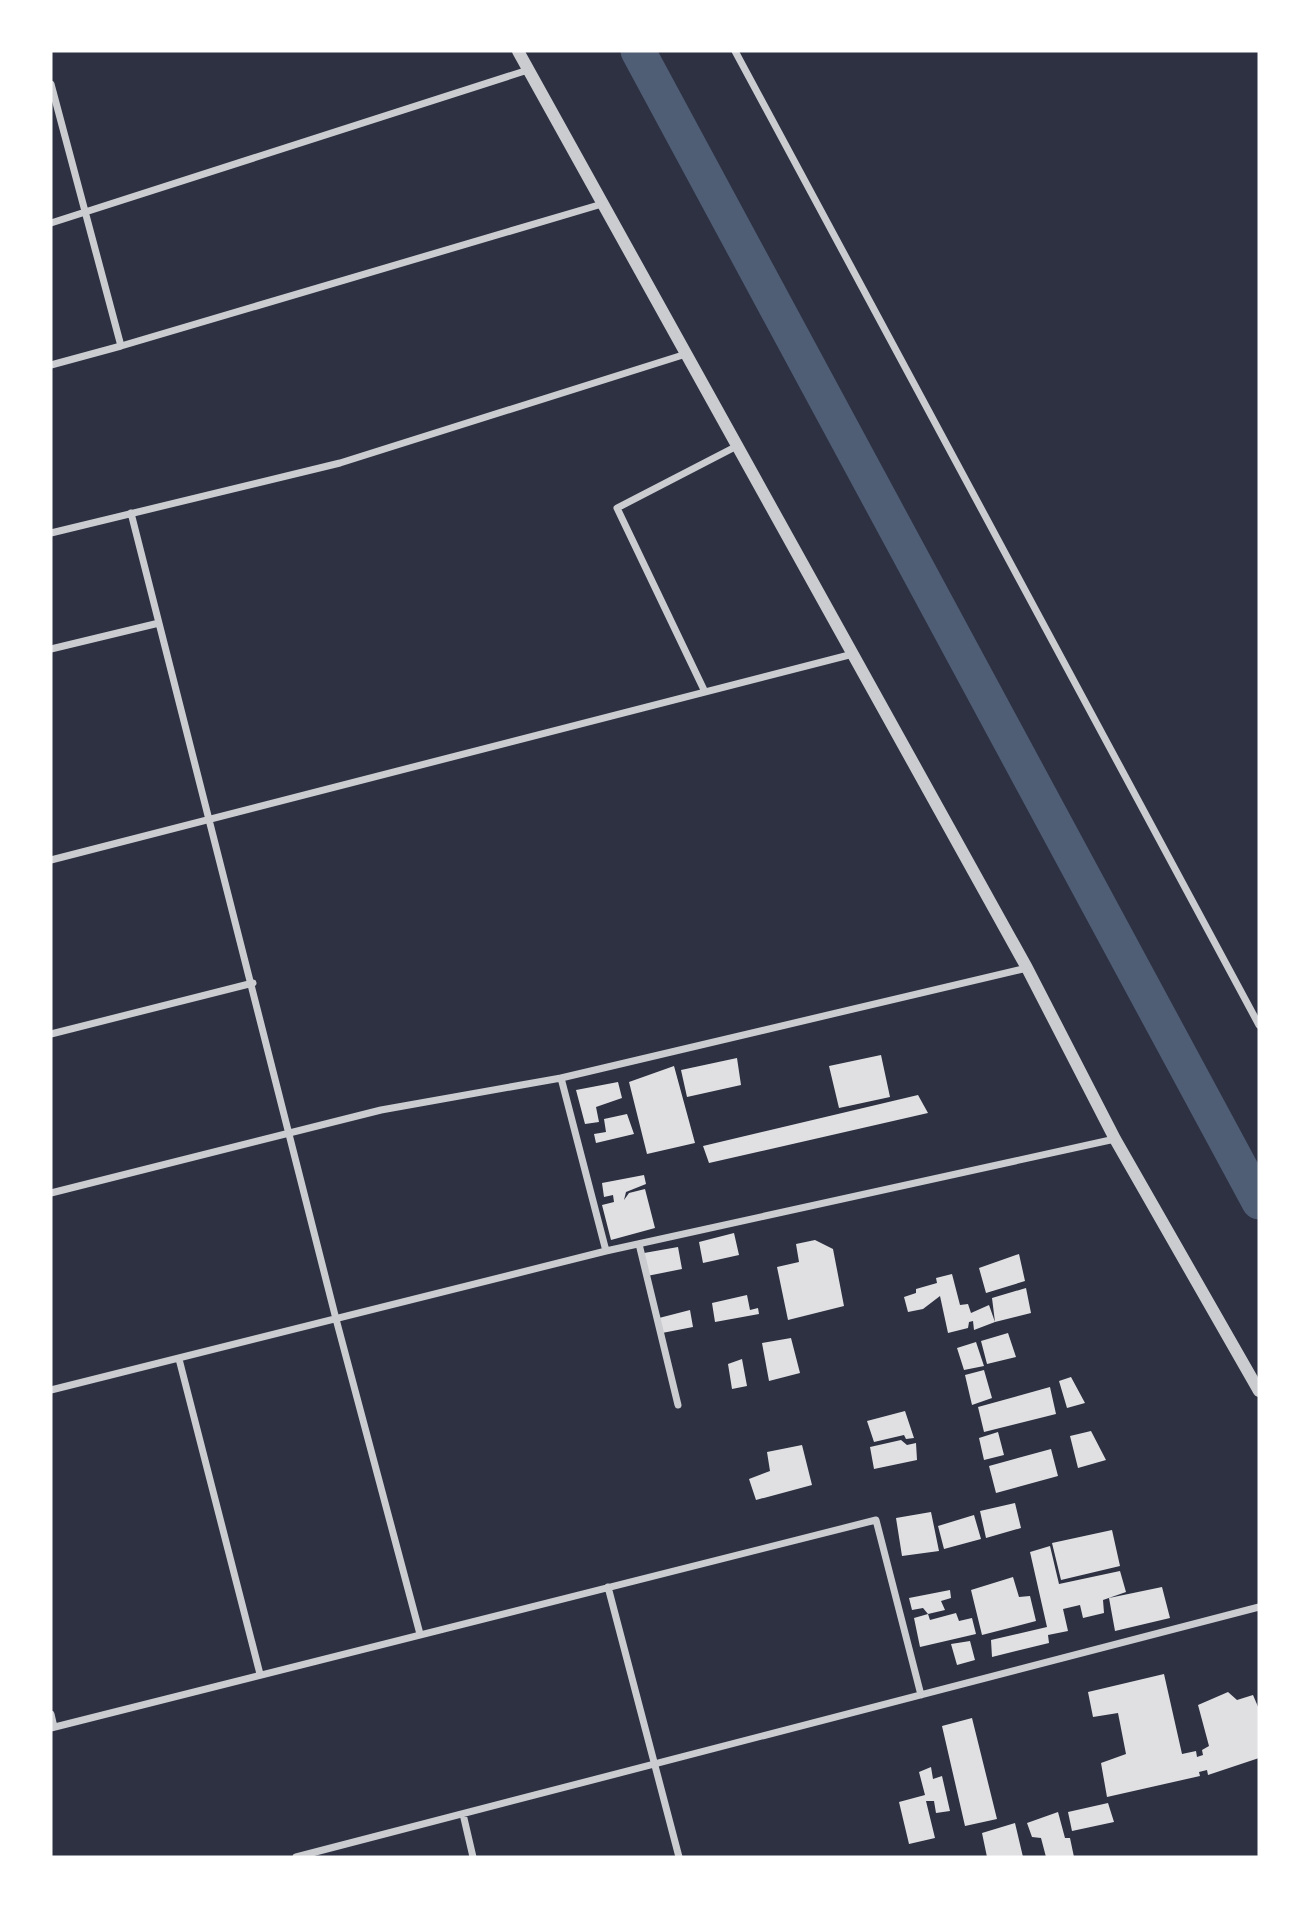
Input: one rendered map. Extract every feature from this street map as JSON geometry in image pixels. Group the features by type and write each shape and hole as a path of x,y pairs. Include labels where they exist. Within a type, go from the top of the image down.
{"street":[{"path":"517,51 1027,968 1115,1139 1259,1391"},
{"path":"735,51 1259,1026"},
{"path":"51,223 528,70"},
{"path":"51,84 121,346"},
{"path":"51,365 602,204"},
{"path":"51,533 340,463 686,354"},
{"path":"705,692 617,508 737,446"},
{"path":"131,513 253,984 336,1319 420,1634"},
{"path":"51,649 159,623"},
{"path":"51,860 853,654"},
{"path":"51,1193 381,1110 561,1077 1027,968"},
{"path":"51,1034 253,984"},
{"path":"561,1077 606,1251"},
{"path":"51,1390 606,1251 1115,1139"},
{"path":"639,1244 678,1405"},
{"path":"179,1359 260,1674"},
{"path":"51,1714 52,1727 876,1520 921,1695"},
{"path":"608,1587 679,1857"},
{"path":"296,1857 1259,1607"},
{"path":"463,1814 473,1857"}],"building":[{"path":"881,1055 890,1097 839,1108 829,1066"},
{"path":"737,1058 741,1085 687,1097 681,1070"},
{"path":"674,1066 695,1143 647,1154 629,1082"},
{"path":"618,1082 622,1098 596,1107 599,1122 585,1124 576,1090"},
{"path":"918,1095 928,1113 709,1163 703,1146"},
{"path":"627,1114 634,1134 596,1143 594,1134 606,1132 604,1119"},
{"path":"644,1175 646,1184 626,1192 624,1200 629,1193 645,1189 655,1228 611,1240 602,1205 614,1202 613,1195 604,1197 602,1183"},
{"path":"734,1233 739,1255 703,1263 699,1242"},
{"path":"815,1240 833,1249 844,1306 788,1320 777,1267 799,1262 796,1244"},
{"path":"678,1247 682,1269 647,1276 644,1253"},
{"path":"1019,1254 1025,1281 986,1293 979,1268"},
{"path":"952,1274 960,1305 968,1304 971,1313 989,1305 995,1322 974,1330 973,1321 969,1322 968,1328 948,1333 940,1296 923,1309 908,1312 904,1297 916,1293 916,1289 937,1283 936,1278"},
{"path":"1026,1288 1031,1313 995,1322 992,1298"},
{"path":"747,1295 750,1310 758,1308 759,1314 715,1322 712,1303"},
{"path":"690,1310 693,1327 662,1333 659,1318"},
{"path":"1008,1333 1016,1357 987,1364 981,1341"},
{"path":"791,1338 800,1373 769,1381 762,1343"},
{"path":"976,1342 984,1366 964,1370 957,1348"},
{"path":"742,1359 747,1386 732,1389 728,1364"},
{"path":"984,1370 992,1398 972,1405 965,1375"},
{"path":"1071,1377 1085,1403 1067,1408 1059,1381"},
{"path":"1050,1387 1056,1414 984,1432 978,1407"},
{"path":"905,1411 914,1438 906,1439 904,1435 874,1442 867,1421"},
{"path":"1091,1431 1106,1460 1078,1468 1070,1436"},
{"path":"998,1432 1004,1455 984,1460 979,1438"},
{"path":"901,1440 907,1445 916,1443 917,1460 874,1469 870,1447"},
{"path":"802,1445 812,1485 756,1500 749,1479 770,1471 767,1452"},
{"path":"1051,1449 1058,1476 996,1493 989,1466"},
{"path":"1015,1503 1021,1528 986,1538 980,1511"},
{"path":"931,1512 939,1551 902,1556 896,1518"},
{"path":"974,1515 981,1539 944,1549 938,1526"},
{"path":"1112,1530 1120,1566 1061,1580 1052,1543"},
{"path":"1050,1546 1059,1584 1120,1571 1126,1592 1103,1600 1104,1613 1083,1618 1080,1605 1063,1609 1068,1631 1048,1635 1049,1643 992,1657 991,1640 1047,1627 1030,1552"},
{"path":"1013,1577 1019,1597 1030,1596 1036,1621 982,1635 971,1590"},
{"path":"1162,1587 1170,1618 1115,1631 1109,1598"},
{"path":"950,1590 951,1598 941,1601 945,1610 928,1614 923,1608 912,1610 909,1598"},
{"path":"956,1613 959,1621 972,1618 976,1634 920,1647 914,1618 928,1614 930,1620"},
{"path":"970,1641 975,1660 957,1665 951,1644"},
{"path":"1164,1674 1182,1754 1196,1751 1197,1757 1203,1755 1202,1750 1209,1746 1198,1705 1228,1692 1237,1700 1253,1695 1259,1709 1259,1758 1208,1775 1207,1770 1199,1772 1200,1776 1107,1797 1101,1763 1126,1754 1118,1713 1093,1717 1088,1692"},
{"path":"972,1718 997,1819 965,1826 942,1726"},
{"path":"931,1767 933,1779 942,1776 950,1811 936,1813 934,1801 926,1801 935,1838 909,1844 899,1802 925,1795 919,1772"},
{"path":"1108,1803 1114,1822 1072,1831 1068,1812"},
{"path":"1058,1812 1065,1838 1070,1838 1074,1857 1046,1857 1041,1838 1032,1837 1027,1823"},
{"path":"1015,1823 1023,1857 987,1857 982,1833"}],"waterway":[{"path":"638,51 1259,1202"}]}
